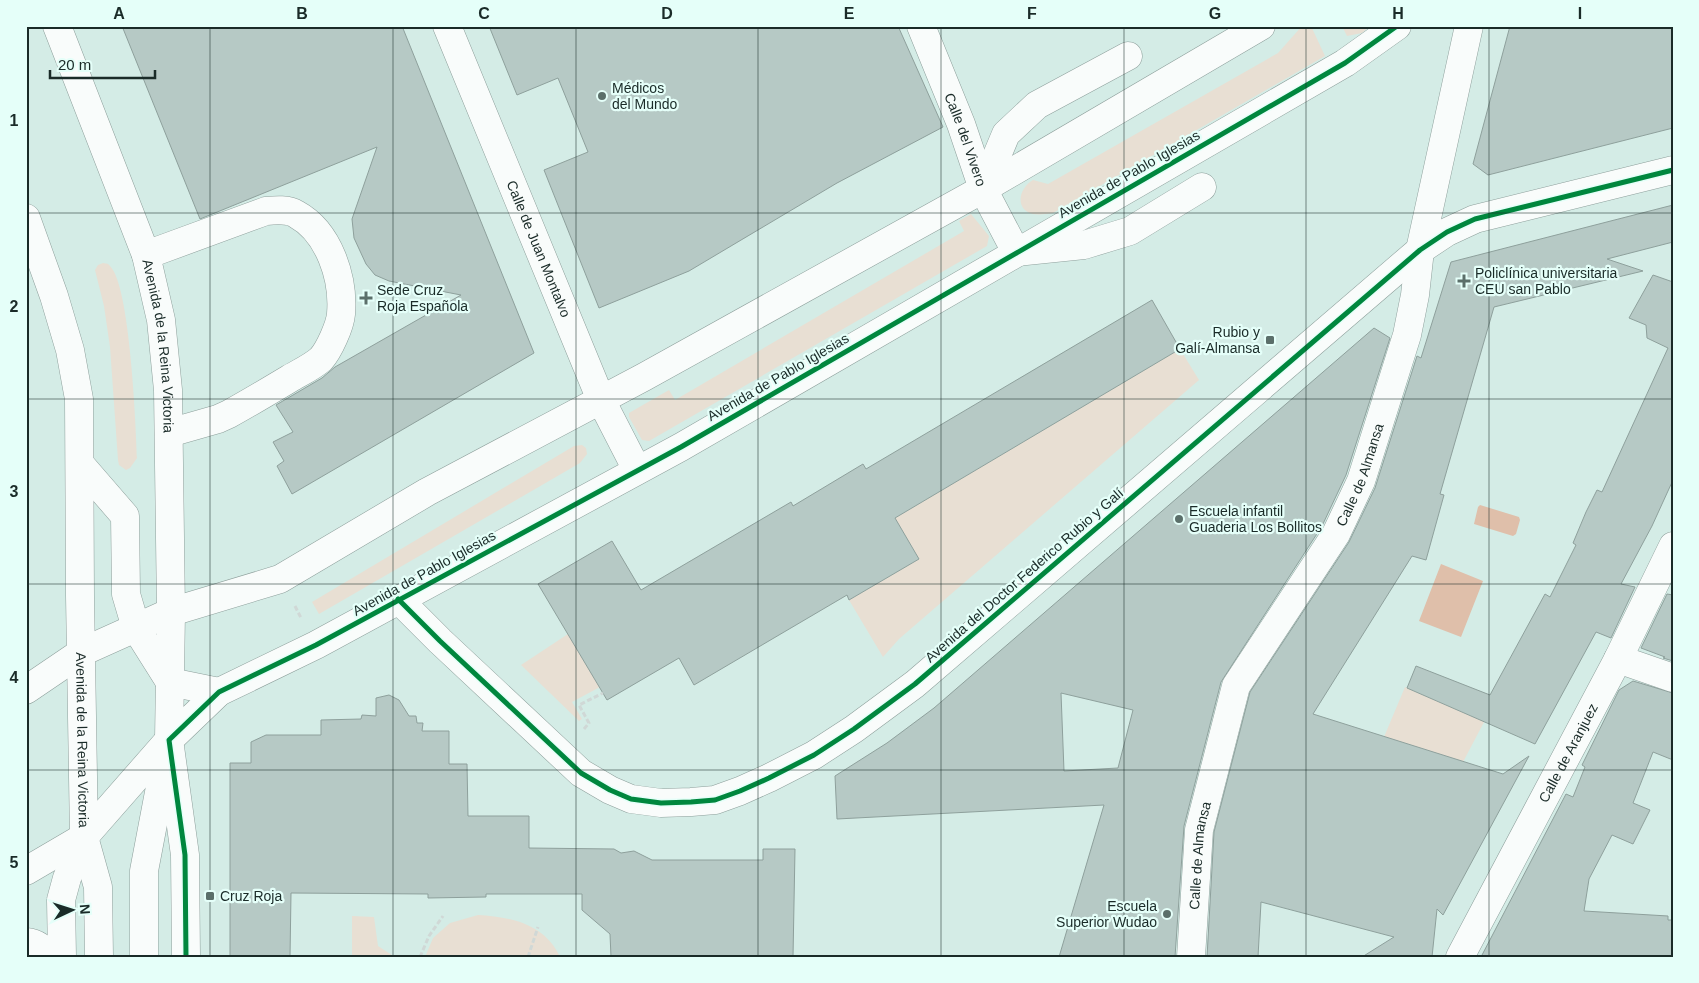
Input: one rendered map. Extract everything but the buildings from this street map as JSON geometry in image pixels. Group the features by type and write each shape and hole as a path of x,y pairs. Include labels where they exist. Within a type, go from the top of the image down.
{"street":[{"name":"Avenida de la Reina Victoria","path":"57,26 146,255 161,320 168,390 169,433 171,612 169,740 185,854 186,957"},
{"name":"Calle de Juan Montalvo","path":"447,26 601,400 637,470"},
{"name":"Calle del Vivero","path":"921,26 961,124 983,188 1016,252"},
{"path":"26,690 82,652 171,612 280,579 427,492 601,400 983,188 1261,26"},
{"name":"Avenida de Pablo Iglesias","path":"26,871 84,837 169,740 219,692 316,645 681,447 1345,63 1397,26"},
{"name":"Calle de Almansa","path":"1191,957 1198,830 1236,686 1336,534 1361,481 1408,335 1420,250 1469,26"},
{"path":"983,188 1006,134 1037,105 1128,56"},
{"name":"Avenida del Doctor Federico Rubio y Galí","path":"398,599 581,773 610,790 631,799 661,803 715,800 769,778 814,755 854,729 915,684 1420,250 1447,232 1476,219 1673,170"},
{"path":"1016,252 1084,245 1130,231 1202,187"},
{"path":"146,255 266,211 279,210 295,213 312,226 325,243 336,271 341,293 341,316 332,341 320,359 301,372 218,419 169,433"},
{"name":"Avenida de la Reina Victoria","path":"26,218 54,296 70,350 79,399 84,837 98,887 99,957"},
{"path":"80,464 125,516 126,594 136,628 170,682 219,692"},
{"name":"Calle de Aranjuez","path":"1460,957 1669,563"},
{"path":"1618,659 1673,678"},
{"name":"Avenida de la Reina Victoria","path":"144,957 144,871 169,740"},
{"name":"Avenida de la Reina Victoria","path":"62,957 61,900 67,878 84,837"},
{"path":"26,942 33,943 46,950 51,957"}],"path":[{"path":"280,579 316,645"},
{"path":"584,729 589,723 580,705 603,693"},
{"path":"420,957 429,936 443,916"},
{"path":"528,957 538,927"}],"shaded area":[{"path":"1302,26 1311,26 1325,56 1053,213 1033,214 1023,208 1021,203 1022,193 1024,188 1033,180 1048,184 1278,53"},
{"path":"1342,26 1370,26 1362,33 1347,36"},
{"path":"971,214 989,236 987,246 649,441 642,440 629,417 629,413 669,390 675,400 964,231 959,221"},
{"path":"103,263 109,265 117,278 123,300 131,357 137,458 130,468 126,470 119,465 118,460 110,347 104,306 95,270 98,265"},
{"path":"1180,349 1199,380 899,639 883,657 849,600 919,559 895,518"},
{"path":"582,445 586,448 587,454 580,463 319,614 312,602 574,446"},
{"path":"1480,505 1519,517 1520,520 1516,534 1513,536 1474,524"},
{"path":"1441,564 1483,581 1461,637 1419,621"},
{"path":"568,634 600,687 572,702 582,719 579,721 521,665"},
{"path":"1405,687 1476,718 1493,705 1463,762 1384,737"},
{"path":"478,915 514,920 526,924 546,937 560,957 425,957 433,938 450,923"},
{"path":"352,916 374,917 378,946 395,957 352,957"}],"cycle path":[{"path":"186,957 185,855 169,740 219,692 316,645 681,447 1345,63 1397,26"},
{"path":"398,599 581,773 610,790 631,799 661,803 715,800 769,778 814,755 854,729 915,684 1420,250 1447,232 1475,219 1673,170"}],"place":[{"name":"Médicos del Mundo","path":"602,96"},
{"name":"Policlínica universitaria CEU san Pablo","path":"1464,281"},
{"name":"Sede Cruz Roja Española","path":"366,298"},
{"name":"Rubio y Galí-Almansa","path":"1270,340"},
{"name":"Escuela infantil Guaderia Los Bollitos","path":"1179,519"},
{"name":"Cruz Roja","path":"210,896"},
{"name":"Escuela Superior Wudao","path":"1167,914"}]}
